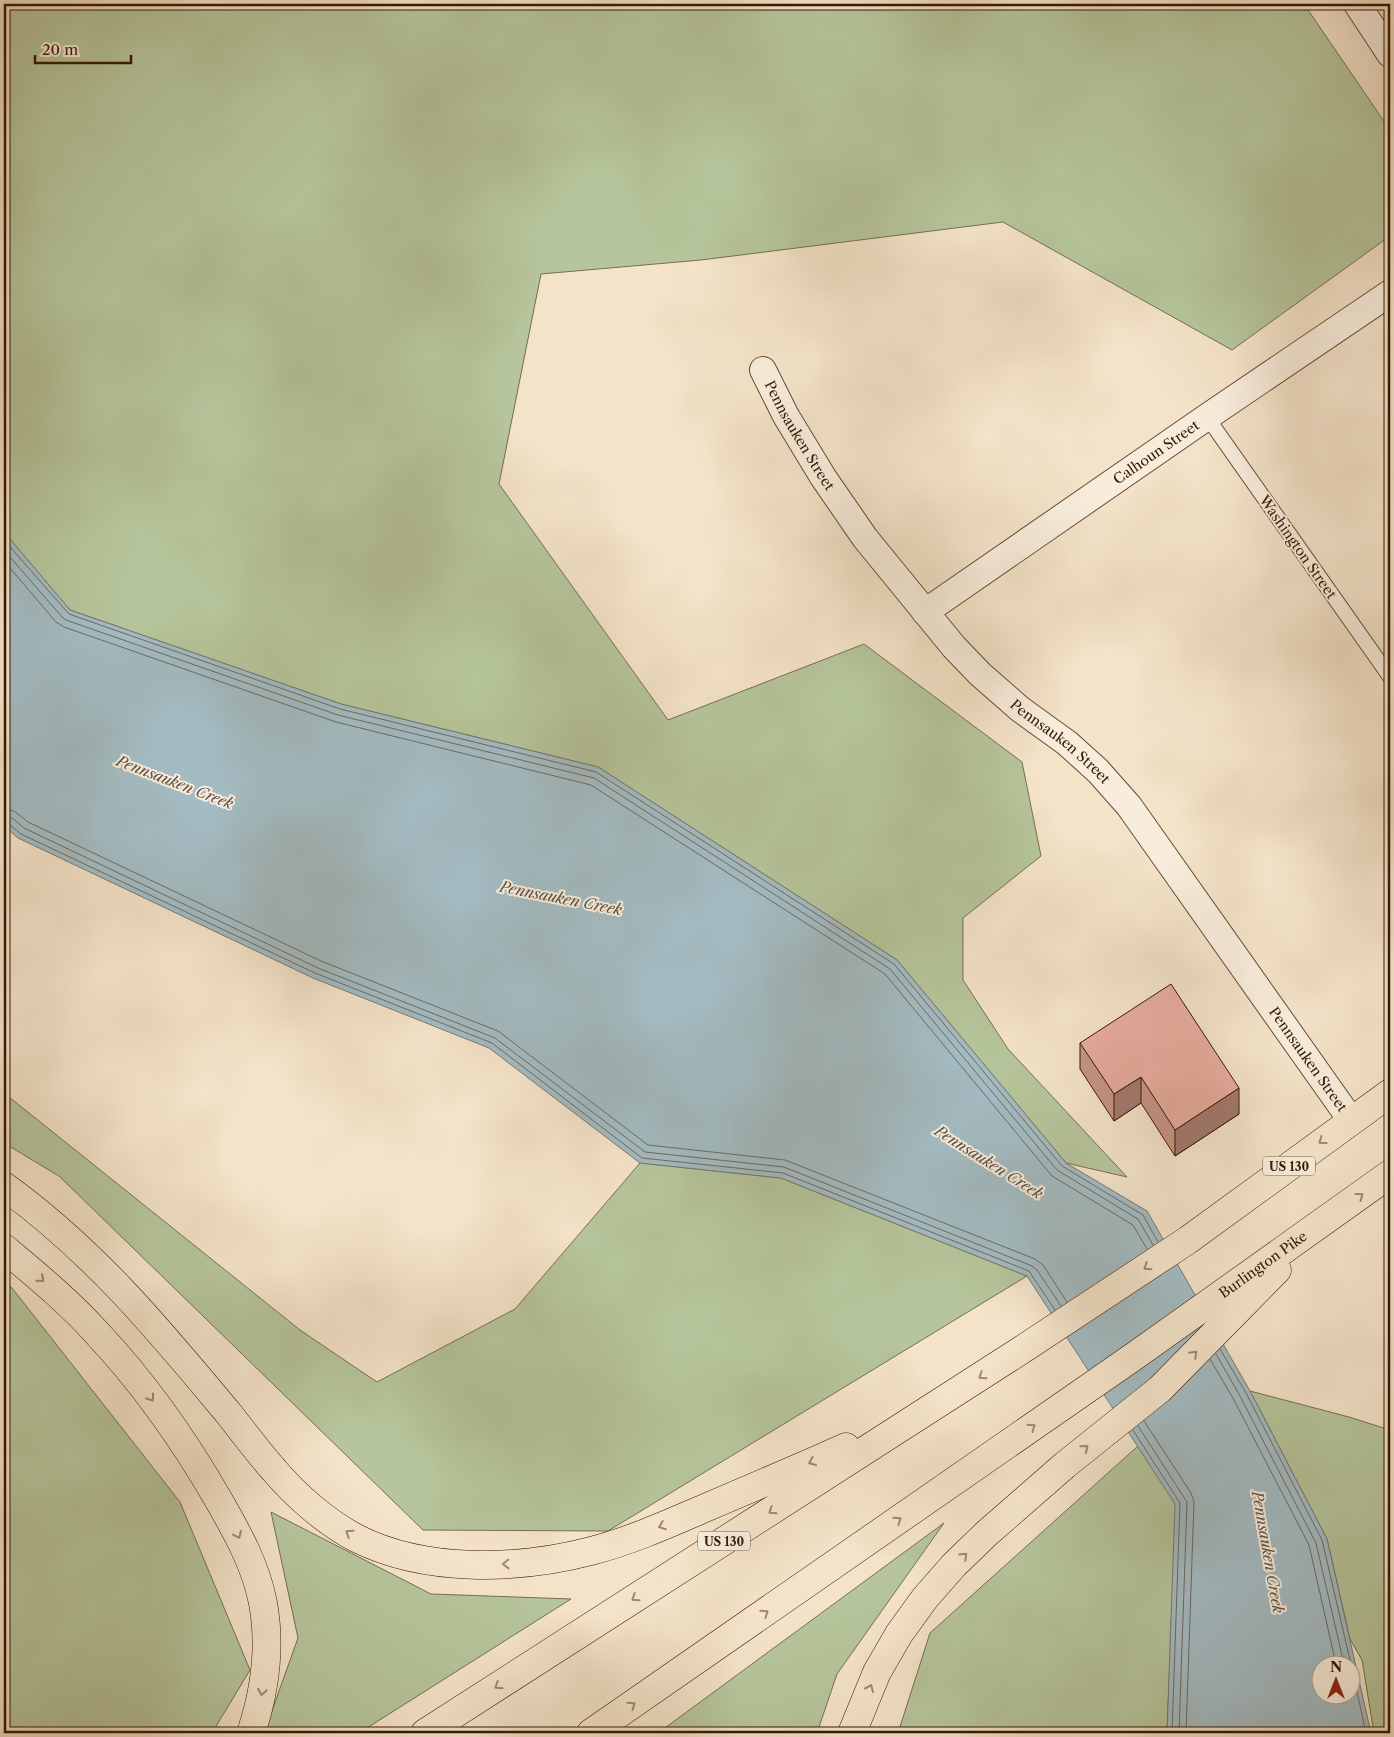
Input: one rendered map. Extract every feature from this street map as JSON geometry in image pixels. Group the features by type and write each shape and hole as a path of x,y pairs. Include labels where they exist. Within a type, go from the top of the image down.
{"highway":[{"name":"US 130","path":"425,1733 1023,1350 1188,1240 1390,1093"},
{"name":"Burlington Pike","path":"592,1733 1136,1355 1231,1301 1328,1218 1390,1174"},
{"path":"4,1186 67,1236 107,1274 176,1351 275,1471 302,1499 355,1537 380,1549 412,1558 444,1563 516,1564 555,1560 593,1551 670,1523 921,1415"},
{"path":"4,1248 47,1284 96,1331 140,1384 177,1435 236,1530 257,1579 263,1602 266,1628 264,1677 251,1733"},
{"path":"852,1733 877,1672 899,1634 924,1598 986,1534 1065,1465 1160,1389 1231,1301"}],"street":[{"path":"1357,4 1390,54"},
{"name":"Calhoun Street","path":"924,612 1390,293"},
{"name":"Pennsauken Street","path":"763,370 786,416 823,477 865,538 924,612 980,674 1020,709 1067,743 1098,770 1129,806 1351,1120"}],"lane":[{"name":"Washington Street","path":"1207,417 1390,677"}],"green space":[{"path":"4,4 1304,4 1390,130 1390,236 1232,350 1003,222 701,260 541,274 499,484 668,720 864,644 1022,762 1041,856 963,918 963,980 1008,1049 1127,1177 1066,1163 897,960 598,767 341,704 70,610 4,532"},
{"path":"4,1093 300,1330 377,1382 515,1309 640,1163 781,1178 1027,1276 608,1531 423,1530 59,1176 4,1143"},
{"path":"4,1282 12,1288 180,1502 250,1670 212,1733 4,1733"},
{"path":"1250,1391 1349,1417 1390,1430 1390,1733 1374,1733 1362,1654 1359,1654 1350,1639 1327,1539"},
{"path":"1138,1446 1176,1504 1167,1733 898,1733 930,1633"},
{"path":"271,1512 431,1594 571,1599 359,1733 264,1733 298,1638"},
{"path":"944,1523 837,1674 817,1733 658,1733"}],"water":[{"name":"Pennsauken Creek","path":"4,532 70,610 341,704 598,767 897,960 1066,1163 1147,1211 1250,1391 1327,1539 1353,1654 1312,1654 1312,1704 1362,1704 1362,1693 1371,1733 1167,1733 1175,1504 1027,1276 781,1178 640,1163 489,1048 313,978 18,838 4,826"}],"building":[{"path":"1171,984 1239,1088 1175,1130 1141,1077 1114,1094 1080,1043"}]}
